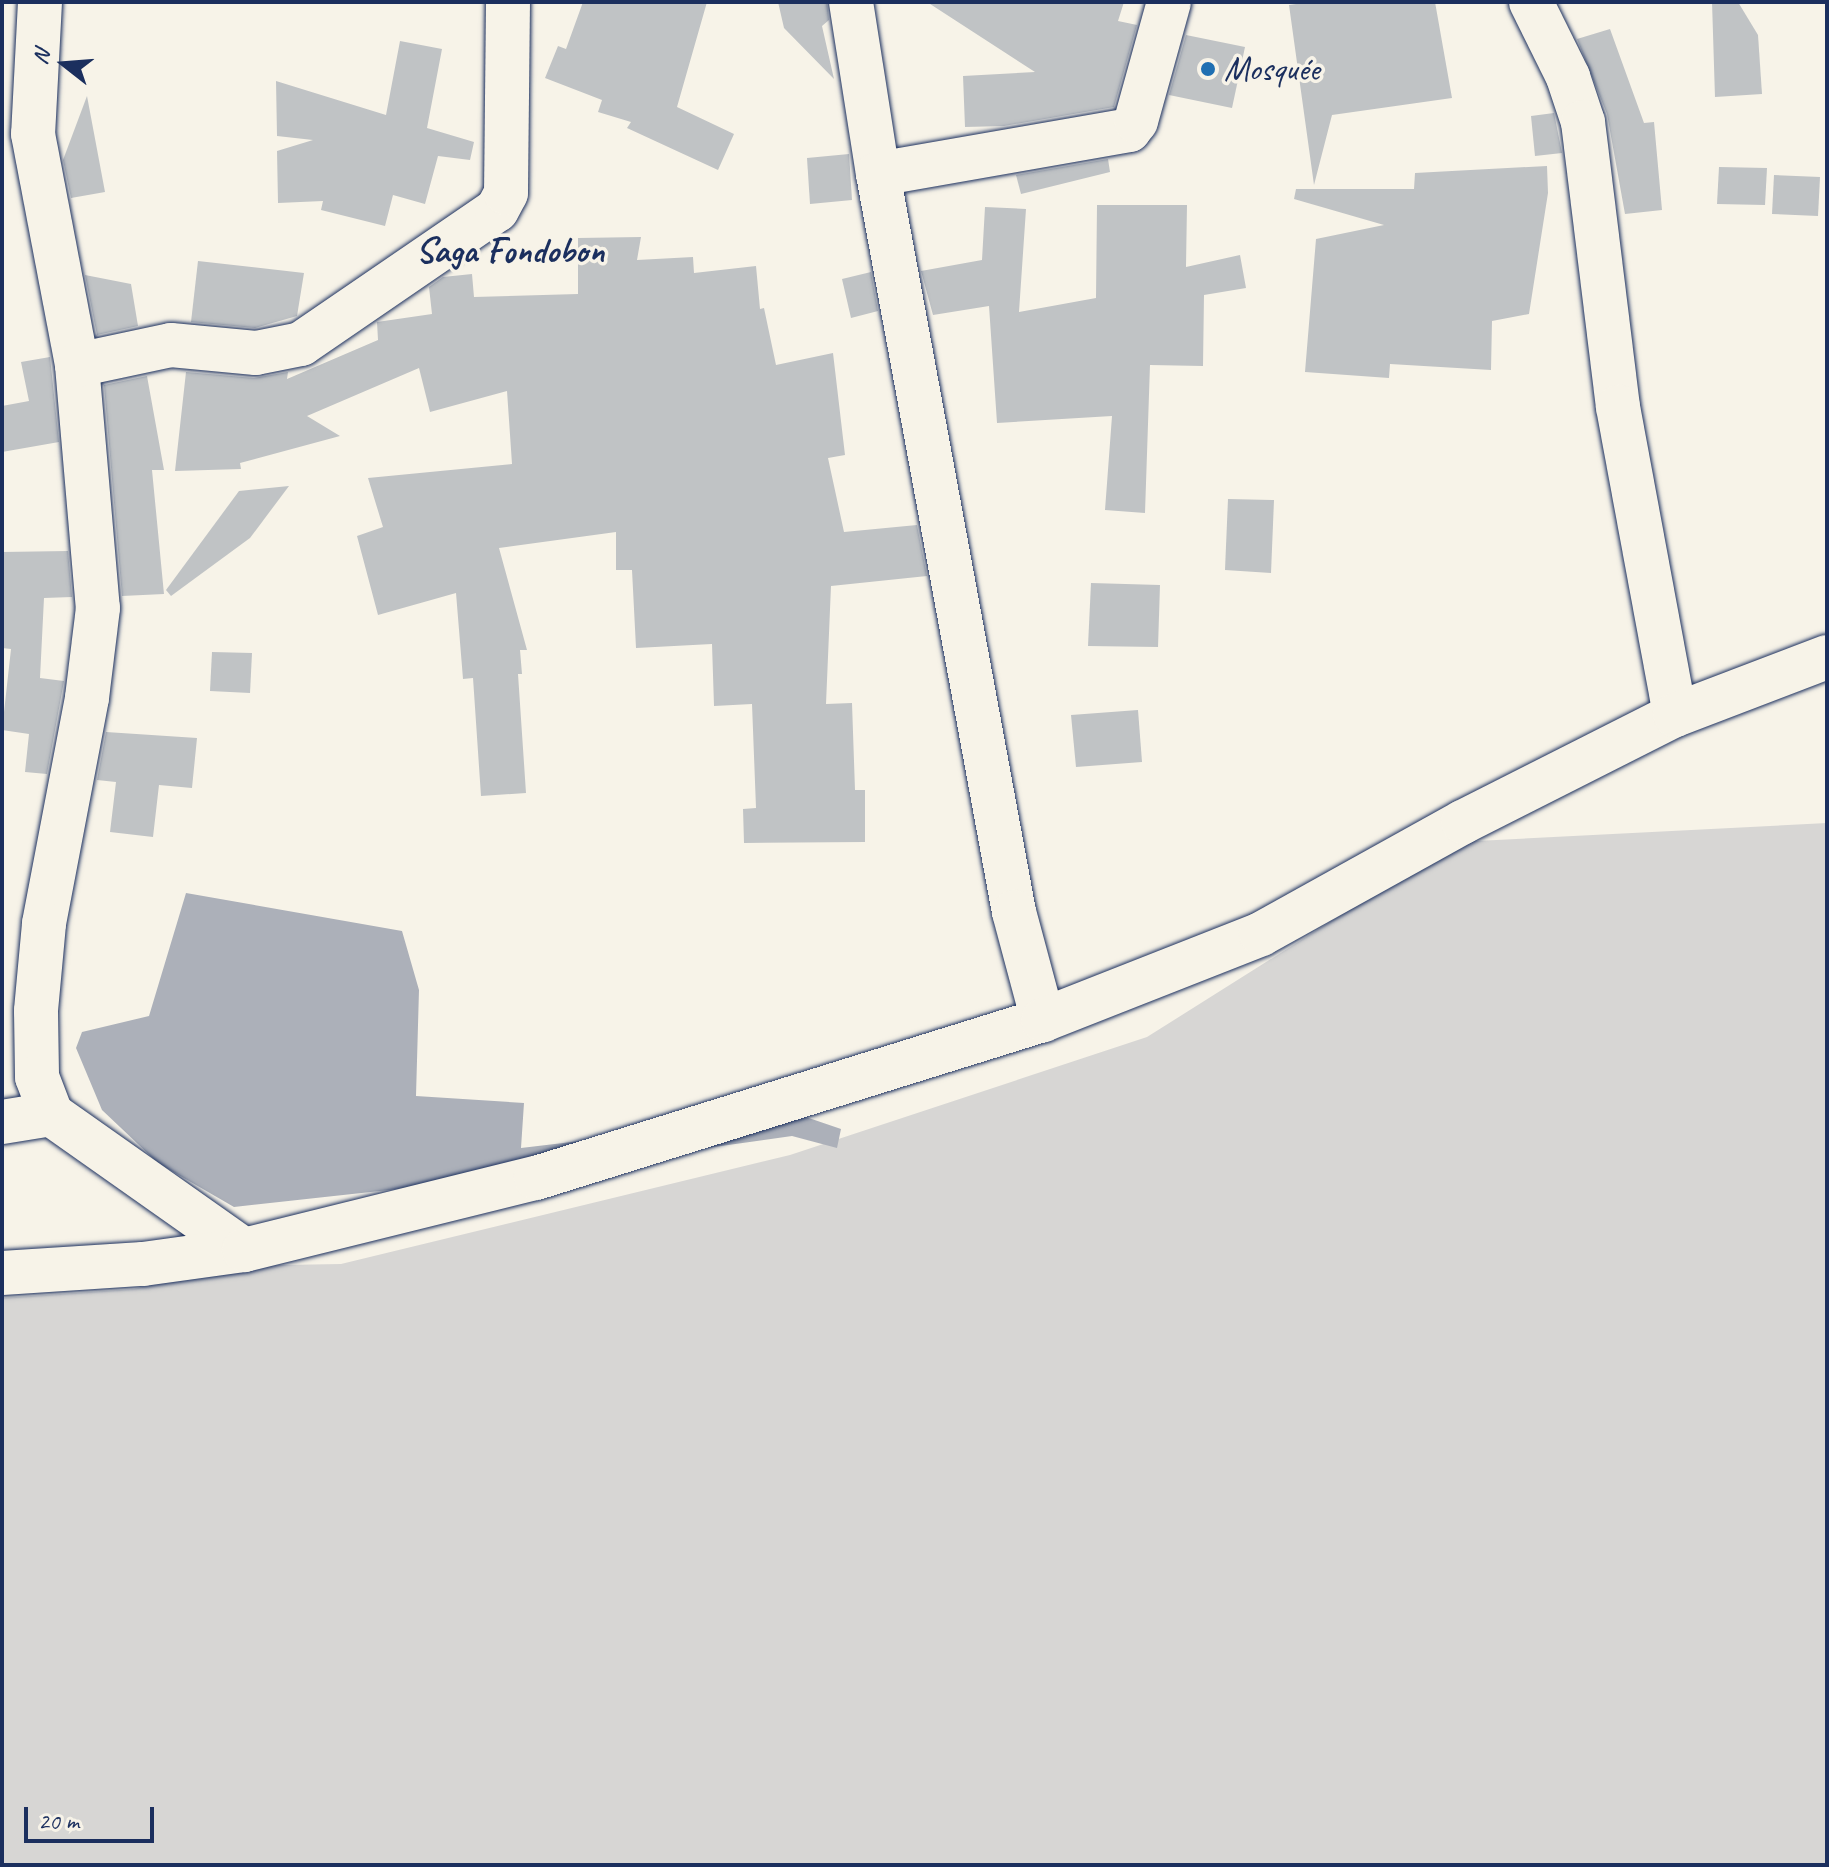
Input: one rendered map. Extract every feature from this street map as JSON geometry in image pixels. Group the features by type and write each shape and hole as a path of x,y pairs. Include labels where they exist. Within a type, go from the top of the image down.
{"street":[{"path":"40,2 33,134 77,365 98,608 87,698 42,938 37,1077 51,1114 244,1250"},
{"path":"77,365 171,345 256,353 301,344 497,210 506,193 508,2"},
{"path":"851,2 878,174 1014,912 1043,1020"},
{"path":"878,174 1129,130 1136,121 1169,2"},
{"path":"1531,2 1568,77 1583,122 1618,407 1675,715"},
{"path":"2,1273 143,1264 244,1250 536,1178 1043,1020 1261,934 1463,822 1675,715 1827,657"},
{"path":"2,1122 51,1114"}],"shaded area":[{"path":"1827,823 1827,1865 2,1865 2,1298 134,1289 229,1266 341,1264 790,1155 1147,1037 1457,842"},
{"path":"186,893 402,931 419,990 416,1096 524,1103 521,1148 800,1115 841,1129 837,1148 792,1136 471,1181 234,1207 158,1163 102,1110 76,1048 82,1032 149,1016"}],"building":[{"path":"583,2 707,2 677,107 734,134 718,170 627,128 631,122 598,112 602,100 545,78 558,46 566,49"},
{"path":"778,2 827,2 829,20 822,26 834,79 784,28"},
{"path":"927,2 1124,2 1118,21 1137,25 1114,107 1004,126 965,127 963,76 1035,72"},
{"path":"1310,2 1435,2 1452,98 1332,115 1314,185 1289,5"},
{"path":"1712,2 1738,2 1758,35 1762,94 1715,97"},
{"path":"1610,29 1644,123 1654,122 1662,210 1625,214 1607,114 1577,39"},
{"path":"1186,35 1245,47 1232,108 1169,95"},
{"path":"400,41 442,49 427,128 474,142 470,160 438,156 425,204 393,195 385,226 321,210 323,201 278,203 277,151 313,140 277,136 276,81 386,115"},
{"path":"87,96 105,192 71,198 63,160"},
{"path":"1554,113 1562,153 1535,156 1531,116"},
{"path":"849,154 852,200 810,204 807,158"},
{"path":"1108,159 1110,172 1021,194 1016,175"},
{"path":"1547,166 1548,193 1529,314 1492,321 1491,370 1390,364 1389,378 1305,372 1316,239 1384,225 1294,199 1296,189 1414,189 1415,173"},
{"path":"1719,167 1767,168 1765,205 1717,204"},
{"path":"1774,175 1820,177 1818,216 1772,214"},
{"path":"1097,205 1187,205 1186,267 1240,255 1246,288 1204,295 1203,366 1150,365 1145,513 1105,510 1112,416 997,423 989,306 933,315 921,271 982,260 985,207 1026,209 1019,312 1096,298"},
{"path":"641,237 637,260 693,257 694,273 756,266 760,309 764,308 776,365 833,353 845,455 828,458 844,532 917,525 927,576 831,586 826,704 852,703 855,790 865,790 865,842 744,843 743,809 756,808 752,704 714,706 712,644 636,648 632,570 616,570 616,532 499,548 527,650 520,650 522,674 518,674 526,793 481,796 473,678 463,679 456,593 378,615 357,536 383,527 368,478 512,464 507,391 430,412 419,368 307,416 340,436 240,463 241,469 175,471 186,372 254,378 288,372 287,379 378,340 377,322 432,314 429,287 443,277 472,274 474,297 578,294 578,238"},
{"path":"198,261 304,273 297,316 255,328 191,322"},
{"path":"871,272 878,311 851,318 842,279"},
{"path":"85,275 131,284 138,326 97,335"},
{"path":"50,357 59,442 2,452 2,406 29,401 21,362"},
{"path":"147,376 164,470 152,470 164,594 122,596 104,385"},
{"path":"289,486 250,538 171,596 166,590 239,491"},
{"path":"1228,499 1274,500 1271,573 1225,570"},
{"path":"68,551 72,597 44,598 40,678 64,681 47,774 25,772 29,734 2,730 11,649 2,648 2,552"},
{"path":"1091,583 1160,585 1158,647 1088,646"},
{"path":"212,652 252,653 250,693 210,691"},
{"path":"1138,710 1142,762 1076,767 1071,715"},
{"path":"106,732 197,738 192,788 159,785 153,837 110,832 116,782 97,780"}],"place":[{"name":"Mosquée","path":"1208,69"}],"district":[{"name":"Saga Fondobon","path":"510,251"}]}
